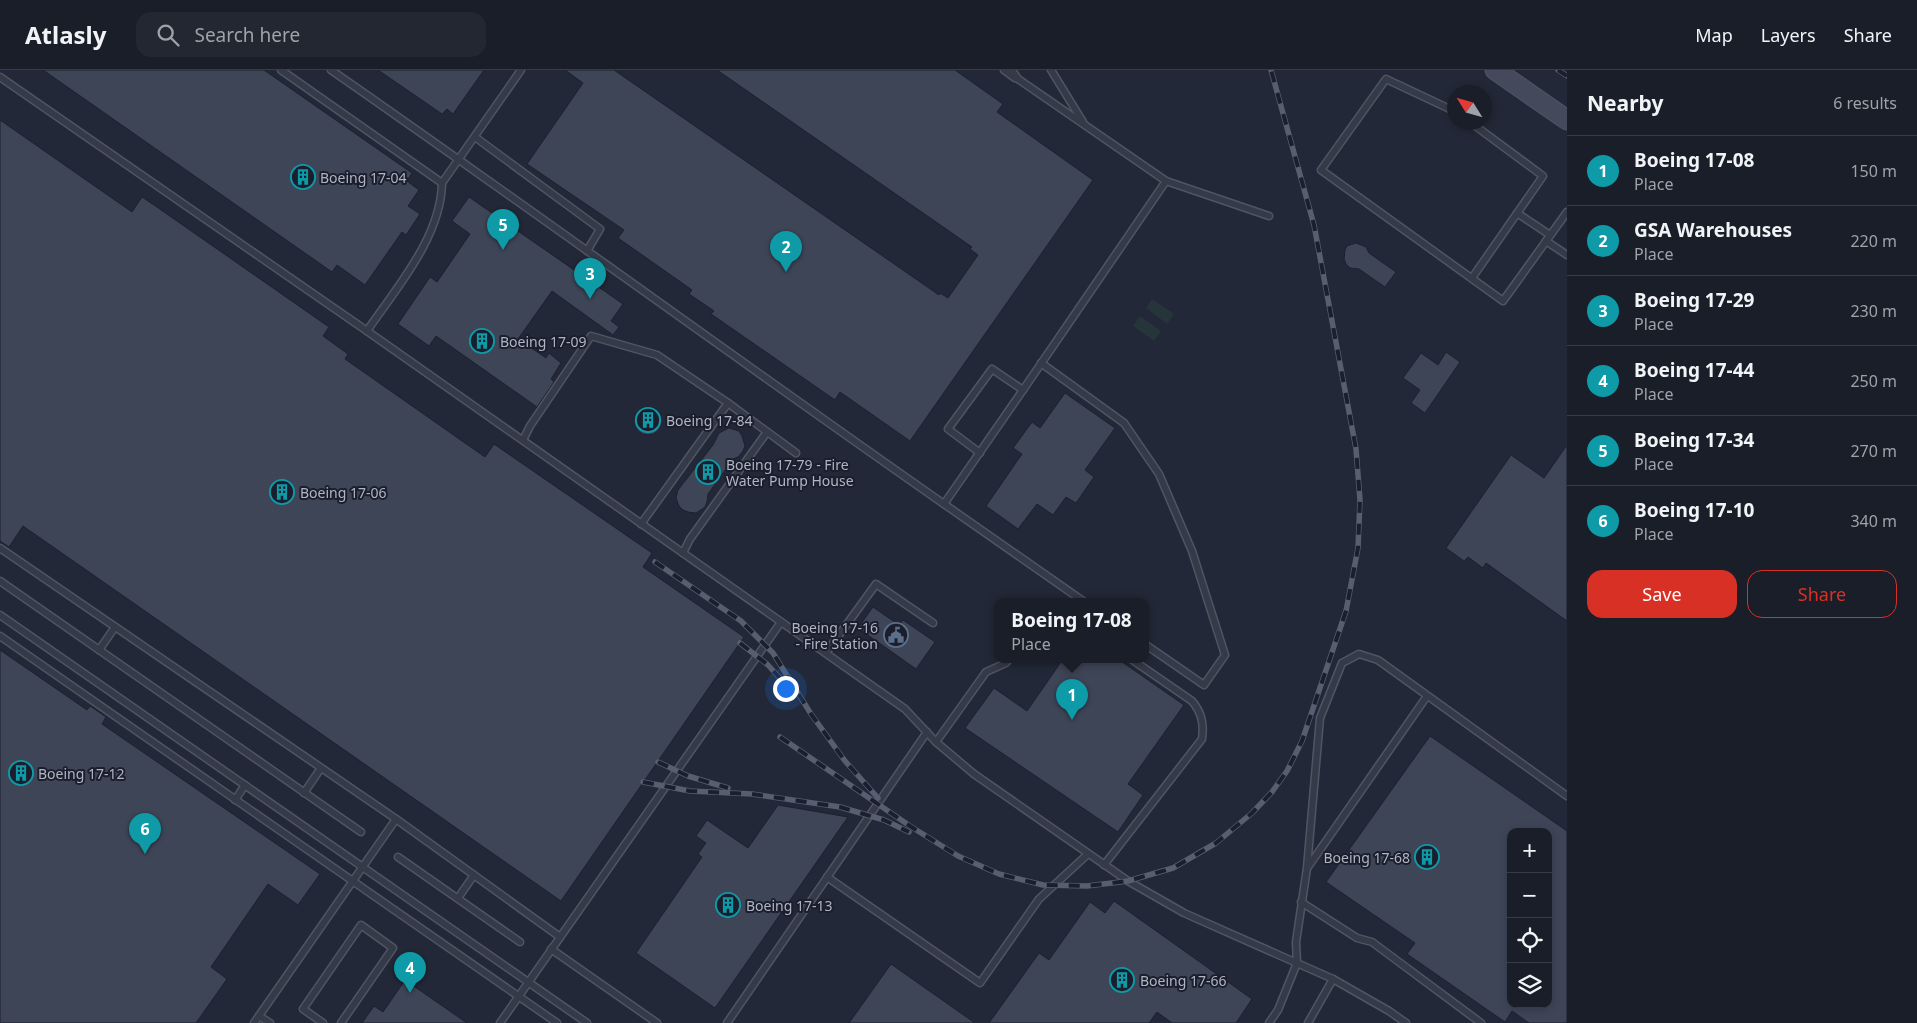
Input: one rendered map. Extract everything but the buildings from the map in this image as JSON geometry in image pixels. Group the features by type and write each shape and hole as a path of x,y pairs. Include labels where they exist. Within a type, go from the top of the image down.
{"main road":[{"path":"1495,70 1567,120"}],"lane":[{"path":"281,70 442,182"},
{"path":"331,70 459,159 761,376 1079,598"},
{"path":"367,331 426,244 442,199 442,182 522,70"},
{"path":"1004,70 1166,181 1269,216"},
{"path":"1012,70 1018,80"},
{"path":"1051,70 1085,125"},
{"path":"0,77 367,331 905,709 936,742 974,774 1104,865 1184,913 1332,979 1389,1011 1406,1023"},
{"path":"1447,108 1386,79 1321,170 1504,300 1567,212"},
{"path":"1472,278 1543,176 1481,130"},
{"path":"475,137 600,229 587,251"},
{"path":"944,504 1166,181"},
{"path":"1517,213 1567,255"},
{"path":"523,440 530,426 591,336 657,355 728,403 796,453"},
{"path":"1042,363 1124,423 1159,474 1192,551 1225,655 1204,685 1149,647"},
{"path":"980,453 948,429 992,369 1023,390"},
{"path":"641,524 728,403"},
{"path":"683,553 690,539 767,432"},
{"path":"0,548 396,819 560,937"},
{"path":"0,581 361,832"},
{"path":"826,653 876,584 933,623"},
{"path":"0,615 587,1023"},
{"path":"500,1023 781,622"},
{"path":"99,650 115,627"},
{"path":"0,636 557,1023"},
{"path":"1269,1023 1278,1010 1297,963 1296,942 1307,868 1320,718 1342,663 1359,654 1378,660 1567,796"},
{"path":"936,742 986,672 1006,663"},
{"path":"1104,865 1202,739 1204,727 1199,709 1192,701 1137,663"},
{"path":"1307,868 1427,696"},
{"path":"726,1023 927,732"},
{"path":"304,792 321,768"},
{"path":"235,800 245,785"},
{"path":"254,1023 396,819"},
{"path":"827,877 980,983 1039,899 1088,854"},
{"path":"398,857 520,942"},
{"path":"458,898 474,875"},
{"path":"1301,902 1356,938 1372,942 1481,1023"},
{"path":"323,1023 303,1009 361,925 394,948 342,1023"},
{"path":"552,949 657,1023"},
{"path":"1308,1023 1332,979"},
{"path":"259,1016 270,1023"}],"shaded area":[{"path":"1152,299 1174,314 1167,324 1146,308"},
{"path":"1140,316 1161,331 1154,341 1133,326"}],"railway":[{"path":"780,737 910,826 958,856 999,874 1043,885 1087,886 1128,881 1173,868 1216,843 1252,813 1272,792 1287,771 1302,741 1346,611 1358,548 1360,500 1356,449 1314,225 1271,70"},
{"path":"1558,70 1567,76"},
{"path":"655,562 741,621 773,653 811,714 845,761 878,798"},
{"path":"740,643 768,665 785,684"},
{"path":"658,762 688,776 728,788"},
{"path":"643,782 690,791 752,794 840,807 884,820 909,832"}],"place":[{"name":"Boeing 17-04","path":"303,177"},
{"name":"Boeing 17-34","path":"503,250"},
{"name":"GSA Warehouses","path":"786,272"},
{"name":"Boeing 17-29","path":"590,299"},
{"name":"Boeing 17-09","path":"482,341"},
{"name":"Boeing 17-84","path":"648,420"},
{"name":"Boeing 17-79 - Fire Water Pump House","path":"708,472"},
{"name":"Boeing 17-06","path":"282,492"},
{"name":"Boeing 17-16 - Fire Station","path":"896,635"},
{"name":"Boeing 17-08","path":"1072,720"},
{"name":"Boeing 17-12","path":"21,773"},
{"name":"Boeing 17-10","path":"145,854"},
{"name":"Boeing 17-68","path":"1427,857"},
{"name":"Boeing 17-13","path":"728,905"},
{"name":"Boeing 17-66","path":"1122,980"},
{"name":"Boeing 17-44","path":"410,993"}]}
